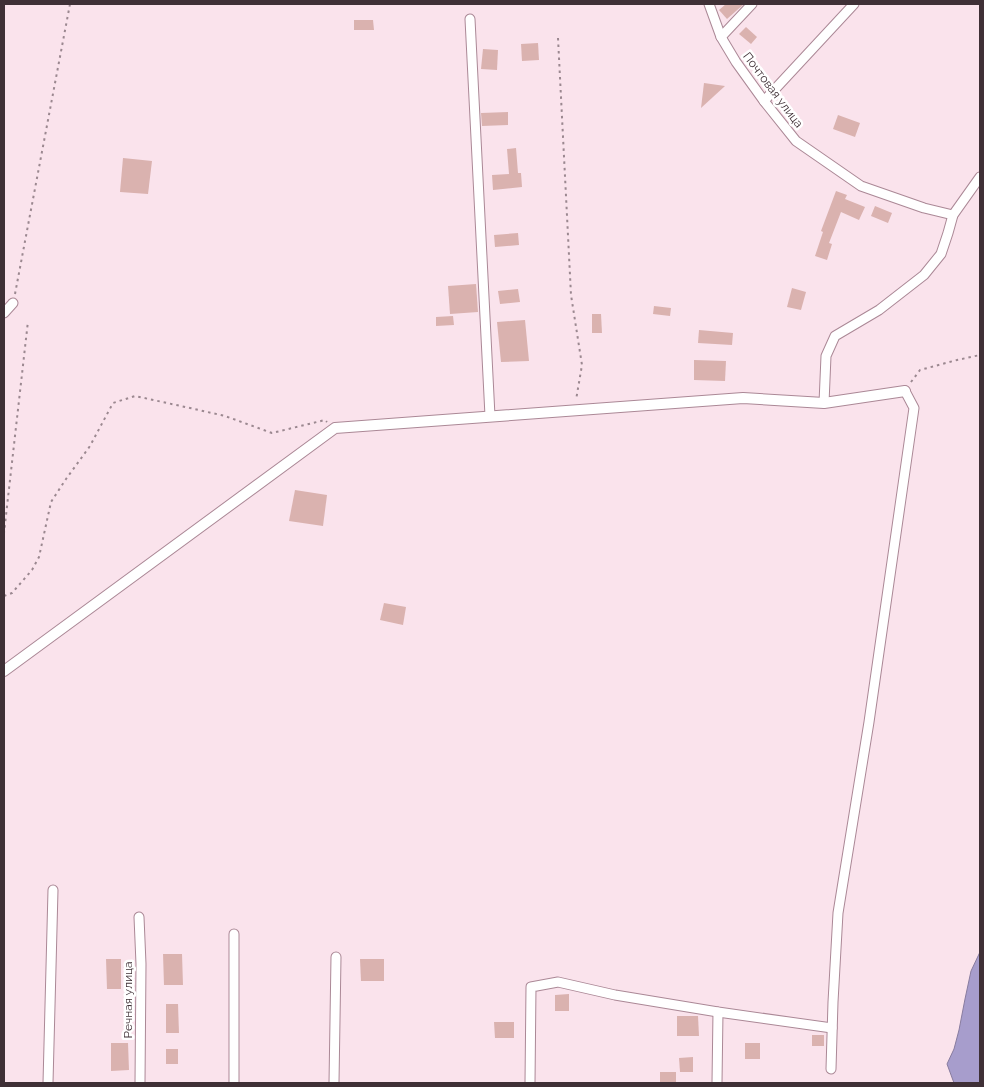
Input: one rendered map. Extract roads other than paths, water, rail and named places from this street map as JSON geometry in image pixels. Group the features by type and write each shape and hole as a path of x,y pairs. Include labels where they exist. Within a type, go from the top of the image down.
{"street":[{"name":"Почтовая улица","path":"708,4 721,37 736,62 796,141 861,186 924,208 953,215"},
{"path":"721,37 752,4"},
{"path":"764,101 854,4"},
{"path":"470,19 490,416"},
{"path":"824,403 826,356 835,336 879,310 924,275 941,254 953,215 980,176"},
{"path":"4,313 13,303"},
{"path":"4,670 335,428 743,398 824,403 905,391 914,408 869,722 838,913 831,1068"},
{"path":"48,1083 52,890"},
{"name":"Речная улица","path":"139,917 141,964 140,1083"},
{"path":"234,934 234,1083"},
{"path":"334,1083 336,957"},
{"path":"530,1083 531,987 558,982 615,995 832,1028"},
{"path":"717,1083 718,1012"}]}
